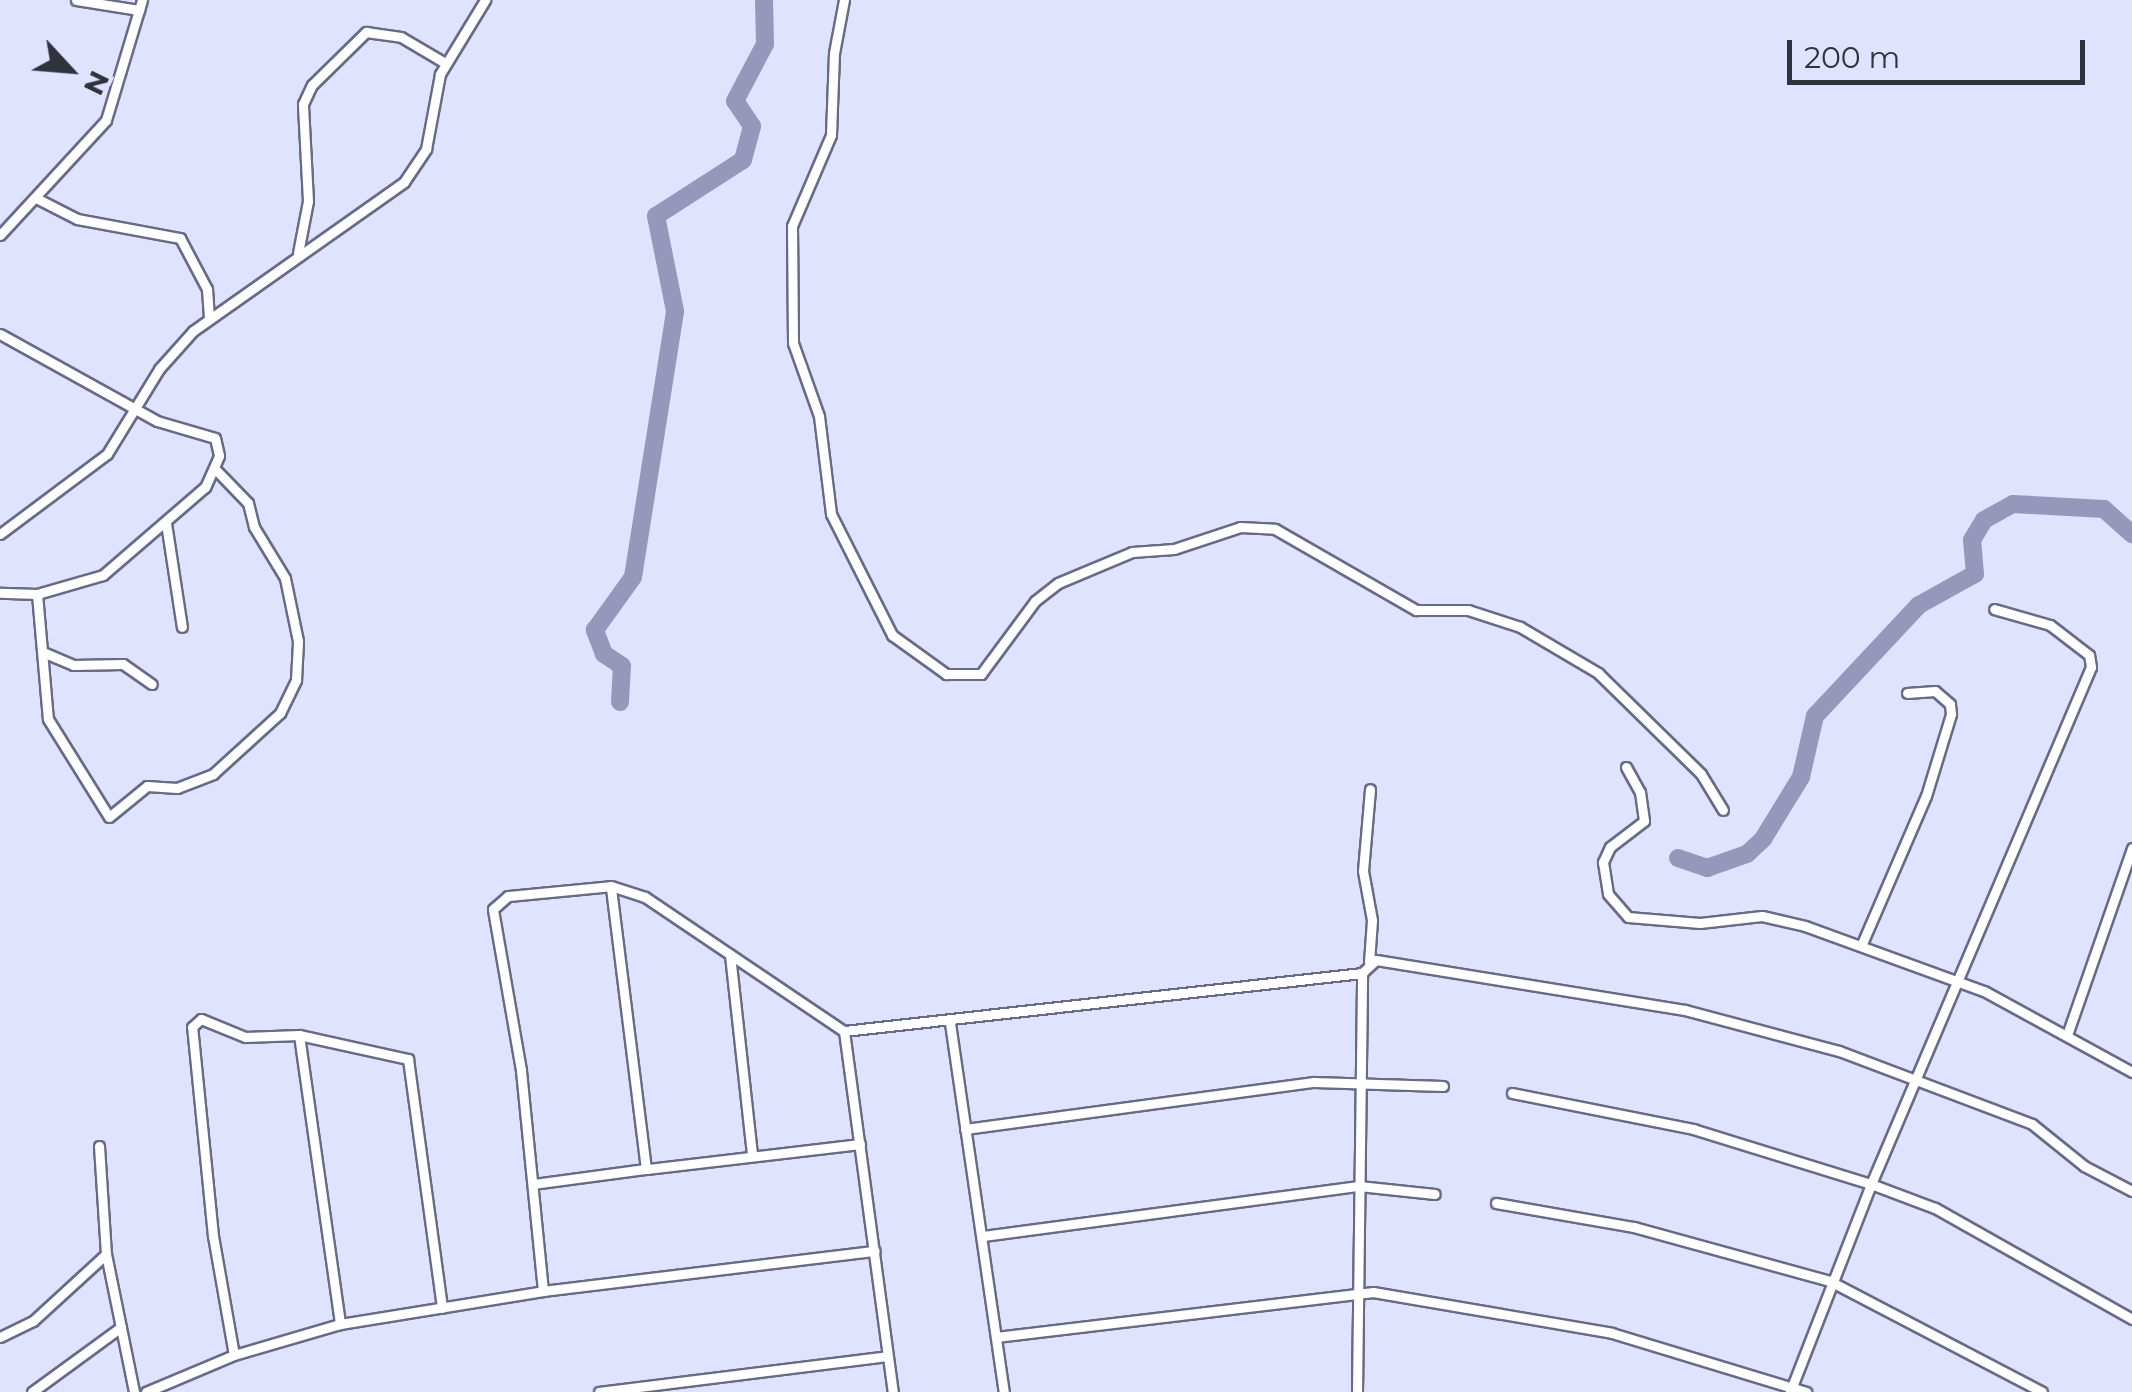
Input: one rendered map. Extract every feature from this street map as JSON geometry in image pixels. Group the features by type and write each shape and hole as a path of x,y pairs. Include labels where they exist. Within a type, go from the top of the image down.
{"street":[{"path":"0,235 38,198 112,110 140,5 76,0"},
{"path":"0,534 95,466 170,355 209,318 412,173 426,149 445,63 485,0"},
{"path":"844,0 834,54 832,135 792,226 793,343 819,416 830,514 892,635 946,674 981,674 1035,601 1058,583 1132,552 1174,549 1240,527 1275,529 1416,610 1468,610 1520,627 1598,673 1701,774 1723,810"},
{"path":"297,256 307,223 302,116 312,85 366,32 401,38 445,63"},
{"path":"38,198 77,219 180,238 206,290 209,318"},
{"path":"0,334 136,407 215,438 217,471 248,503 254,527 285,578 298,641 296,680 280,712 214,774 177,788 151,784 112,818 55,736 42,690 44,653 37,594"},
{"path":"0,593 37,594 103,576 166,523 217,471"},
{"path":"166,523 180,584 182,626"},
{"path":"1791,1389 1830,1282 2091,666 2088,655 2050,626 1994,610"},
{"path":"44,653 73,665 123,664 152,684"},
{"path":"1861,946 1909,823 1926,796 1950,714 1950,704 1934,691 1907,694"},
{"path":"1626,767 1640,792 1644,822 1610,847 1604,862 1608,894 1621,912 1700,923 1762,916 1861,946 1960,982 2066,1034 2132,1072"},
{"path":"1357,1392 1362,973 1369,962 1372,920 1363,870 1370,788"},
{"path":"2066,1034 2132,848"},
{"path":"543,1290 533,1184 493,908 508,896 611,886 645,897 844,1032 950,1023 1362,973"},
{"path":"611,886 646,1169"},
{"path":"730,955 752,1155"},
{"path":"1369,962 1685,1010 1916,1078 2032,1124 2084,1166 2132,1192"},
{"path":"234,1355 213,1236 192,1028 207,1019 244,1037 299,1034 408,1059 442,1308"},
{"path":"950,1023 1004,1392"},
{"path":"844,1032 892,1392"},
{"path":"299,1034 340,1324"},
{"path":"966,1129 1298,1084 1362,1081 1443,1086"},
{"path":"1512,1093 1693,1129 1871,1184 1952,1217 2132,1319"},
{"path":"533,1184 860,1144"},
{"path":"99,1146 106,1254 134,1392"},
{"path":"982,1236 1359,1186 1435,1194"},
{"path":"1496,1203 1634,1227 1830,1282 2042,1392"},
{"path":"146,1392 234,1355 340,1324 543,1290 874,1250"},
{"path":"0,1337 33,1320 106,1254"},
{"path":"996,1337 1360,1293 1426,1296 1452,1308 1612,1333 1806,1392"},
{"path":"32,1392 121,1327"},
{"path":"599,1392 887,1356"}],"waterway":[{"path":"620,702 622,666 604,654 595,630 633,577 675,311 656,216 743,160 752,126 735,101 765,44 764,0"},
{"path":"1678,858 1707,868 1747,854 1763,839 1801,777 1815,716 1919,605 1975,574 1972,540 1984,520 2013,504 2104,509 2132,534"}]}
